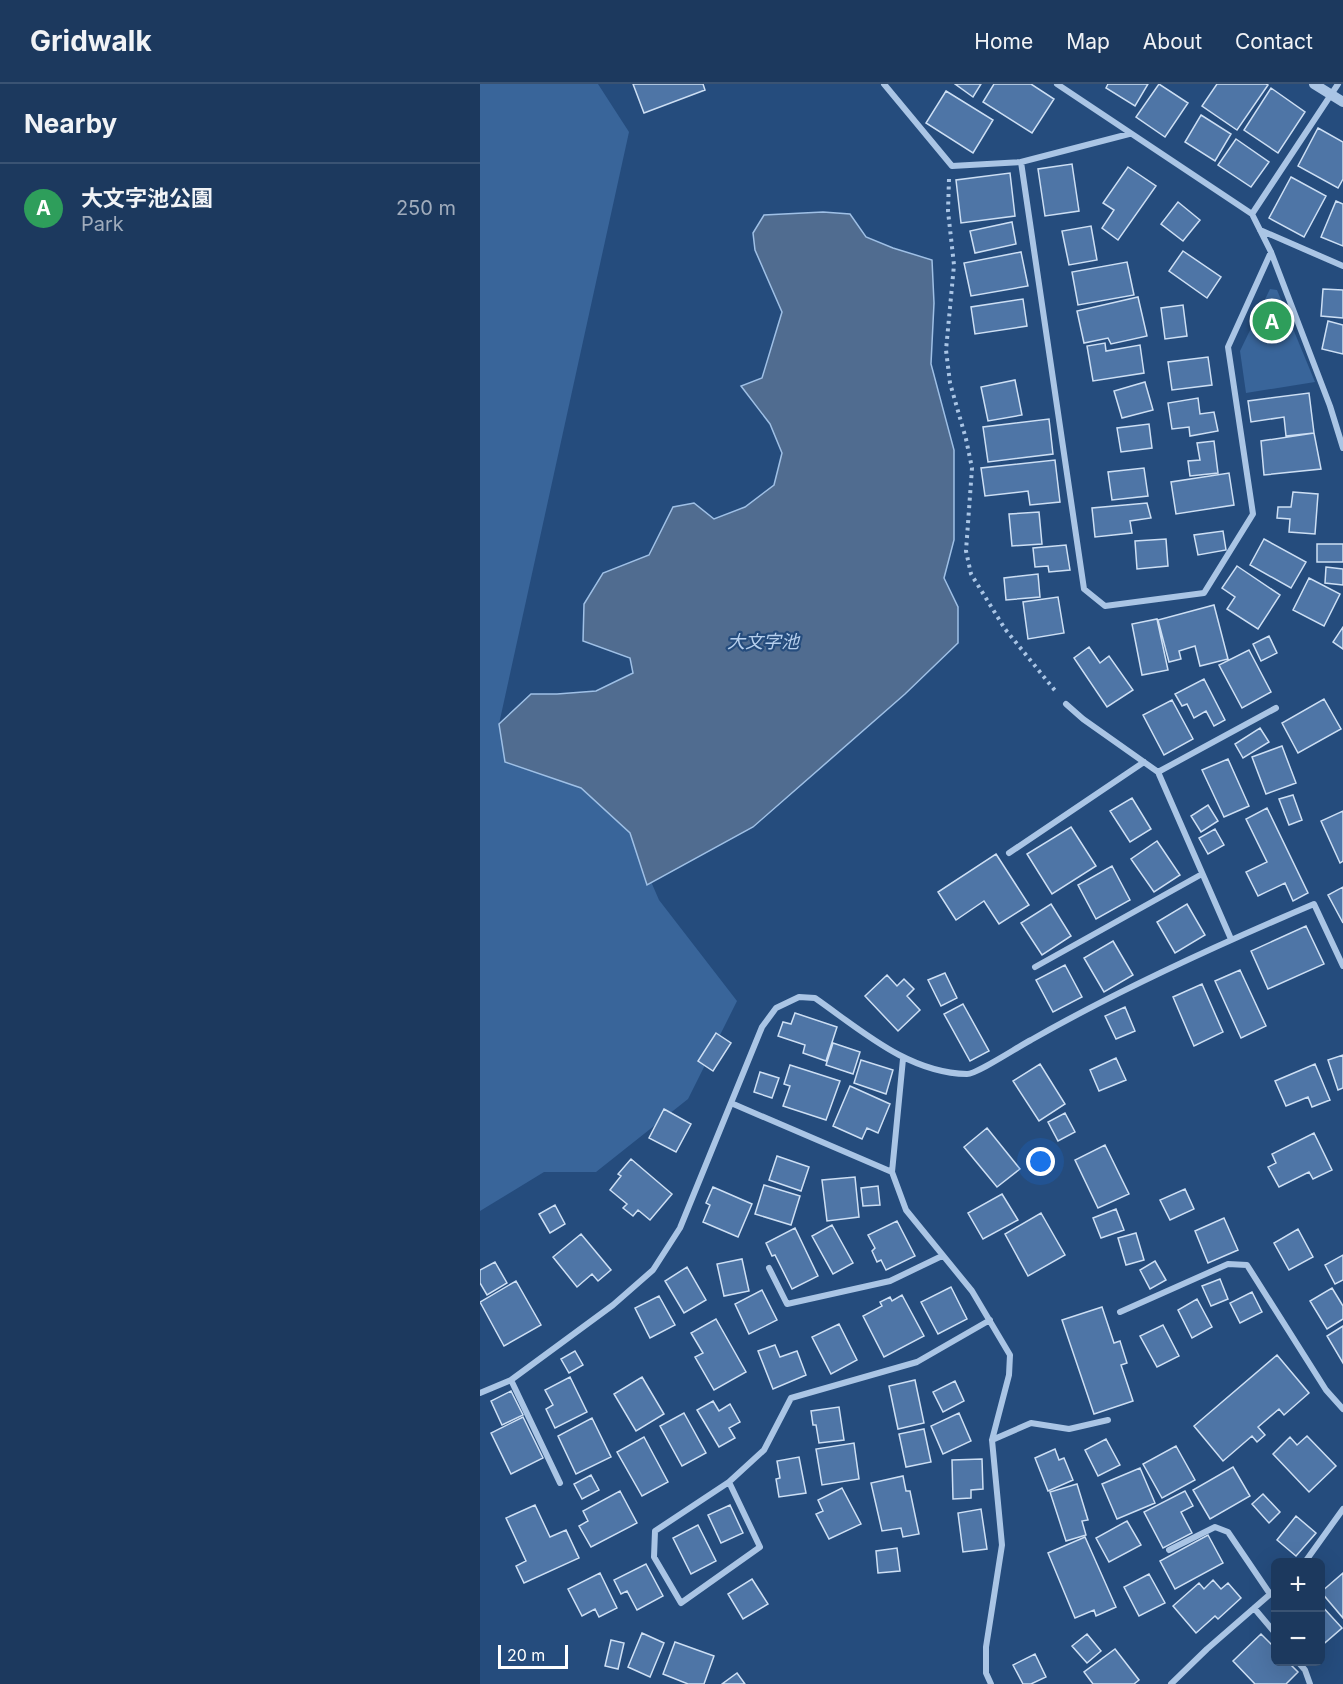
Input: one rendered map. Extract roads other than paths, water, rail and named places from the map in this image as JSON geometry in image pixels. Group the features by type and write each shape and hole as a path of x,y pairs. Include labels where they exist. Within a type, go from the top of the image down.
{"street":[{"path":"885,84 952,166 1021,162 1129,134"},
{"path":"1057,84 1252,214 1271,252 1330,406 1343,448"},
{"path":"1314,84 1343,102"},
{"path":"1252,214 1338,84"},
{"path":"1021,162 1084,590 1105,606 1204,593 1254,514 1228,347 1271,252"},
{"path":"1260,230 1343,267"},
{"path":"1066,704 1083,719 1158,772 1231,939"},
{"path":"1158,772 1276,708"},
{"path":"1009,853 1144,762"},
{"path":"1035,967 1202,874"},
{"path":"480,1394 511,1380 613,1305 653,1270 680,1228 762,1027 776,1008 799,997 814,998 903,1059 945,1072 970,1074 1082,1011 1231,939 1314,904 1343,966"},
{"path":"903,1059 892,1172 906,1210 972,1291 1010,1355 1009,1375 992,1440 1002,1545 986,1647 986,1673 992,1684"},
{"path":"731,1103 892,1172"},
{"path":"769,1268 787,1304 890,1281 942,1256"},
{"path":"1120,1312 1228,1264 1247,1265 1326,1390 1343,1409"},
{"path":"729,1482 760,1547 681,1604 654,1557 656,1531 729,1482 764,1450 791,1398 917,1362 990,1320"},
{"path":"511,1380 560,1483"},
{"path":"992,1440 1031,1423 1070,1429 1108,1420"},
{"path":"1309,1558 1343,1509"},
{"path":"1169,1550 1215,1527 1228,1533 1270,1594 1171,1684"},
{"path":"1254,1608 1271,1629"},
{"path":"1302,1666 1310,1684"}],"water":[{"name":"大文字池","path":"823,212 850,214 866,237 932,260 934,303 931,364 954,450 954,540 944,578 958,607 958,643 905,694 753,827 647,885 630,833 581,788 505,762 499,724 531,694 596,691 633,673 630,658 583,641 584,604 603,573 649,555 673,507 694,503 714,519 745,507 774,485 782,453 770,424 741,386 762,378 782,312 755,250 753,233 764,215"}],"place":[{"name":"大文字池公園","path":"1272,321"}]}
